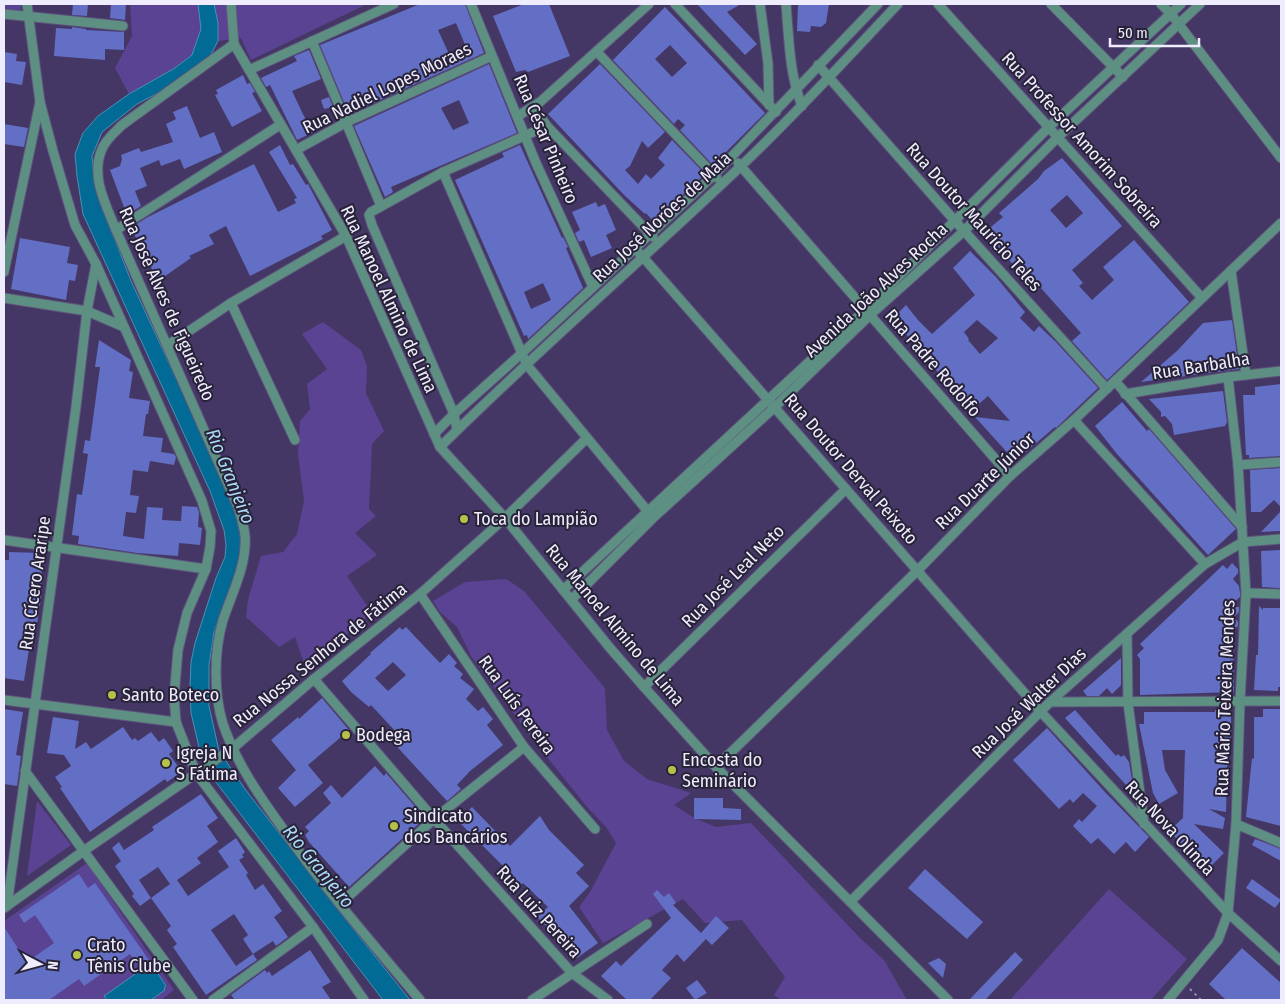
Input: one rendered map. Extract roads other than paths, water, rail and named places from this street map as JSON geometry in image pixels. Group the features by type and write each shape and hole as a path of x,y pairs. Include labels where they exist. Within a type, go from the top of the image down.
{"street":[{"path":"27,4 40,102 75,225 96,264 202,501 211,531 206,569 187,613 178,650 174,697 176,722 199,771 364,1000"},
{"name":"Rua Manoel Almino de Lima","path":"231,4 234,44 346,236 440,447 505,518 644,688 716,767 948,1000"},
{"path":"249,70 394,4"},
{"name":"Rua César Pinheiro","path":"471,4 525,136 594,287"},
{"path":"518,116 533,107 649,4"},
{"path":"675,4 773,108"},
{"path":"760,4 773,108"},
{"path":"786,4 793,76 802,106"},
{"name":"Rua José Norões de Maia","path":"434,434 714,175 732,157 773,108 796,90 878,4"},
{"name":"Rua José Norões de Maia","path":"440,447 642,256 722,184 802,106 898,4"},
{"name":"Rua Professor Amorim Sobreira","path":"938,4 1202,298"},
{"path":"1051,4 1122,77"},
{"path":"1161,4 1175,7 1179,24 1281,158"},
{"name":"Avenida João Alves Rocha","path":"563,590 768,399 919,272 964,231 1057,138 1200,4"},
{"name":"Avenida João Alves Rocha","path":"572,599 653,518 776,406 868,313 912,262 1048,128 1175,7"},
{"path":"4,14 123,26"},
{"path":"312,41 381,206"},
{"name":"Rua José Alves de Figueiredo","path":"234,44 122,125 110,137 102,148 98,162 99,182 102,196 116,230 238,507 243,525 245,537 243,556 223,622 216,669 216,689 219,707 230,750 256,792 293,844 420,1000"},
{"path":"597,52 722,184"},
{"name":"Rua Nadiel Lopes Moraes","path":"296,150 347,122 492,56"},
{"name":"Rua Doutor Mauricio Teles","path":"818,65 955,221 1107,389"},
{"path":"4,272 40,102"},
{"path":"533,107 547,126 658,242"},
{"path":"116,230 280,125"},
{"path":"457,430 454,414 369,215 381,206 443,172 547,126"},
{"name":"Rua Padre Rodolfo","path":"732,157 1010,476"},
{"path":"443,172 527,365 653,518"},
{"path":"996,180 1004,191"},
{"name":"Rua Duarte Júnior","path":"716,767 918,570 1010,476 1074,420 1281,224"},
{"path":"168,345 231,304 346,236"},
{"name":"Rua Doutor Derval Peixoto","path":"634,249 776,406 1041,712"},
{"path":"912,262 919,272"},
{"name":"Rua Cícero Araripe","path":"5,907 57,549 87,311 96,264"},
{"path":"1231,271 1246,375"},
{"path":"4,298 87,311 124,327"},
{"path":"231,304 295,440"},
{"name":"Rua Barbalha","path":"1125,394 1228,377 1281,371"},
{"name":"Rua Mário Teixeira Mendes","path":"1168,1000 1218,940 1228,913 1236,824 1246,593 1238,465 1228,377"},
{"path":"1114,381 1242,527"},
{"path":"1074,420 1205,564"},
{"path":"730,434 735,443"},
{"name":"Rua Nossa Senhora de Fátima","path":"5,907 230,750 314,679 420,594 505,518 588,438"},
{"path":"1238,465 1281,462"},
{"path":"692,468 698,477"},
{"name":"Rua José Leal Neto","path":"644,688 846,489"},
{"path":"1243,542 1281,539"},
{"path":"4,540 206,569"},
{"name":"Rua José Walter Dias","path":"851,901 1050,702 1205,564 1243,542"},
{"path":"1246,593 1281,594"},
{"name":"Rua Luís Pereira","path":"420,594 524,747 595,828"},
{"path":"1126,634 1128,703 1144,824"},
{"name":"Rua Luiz Pereira","path":"314,679 434,819 572,973 608,1000"},
{"path":"4,700 176,722"},
{"path":"1050,702 1128,703 1281,700"},
{"name":"Rua Nova Olinda","path":"1041,712 1228,913 1281,961"},
{"path":"340,904 434,819 524,747"},
{"path":"25,771 85,850 193,1000"},
{"path":"1236,824 1281,842"},
{"path":"532,1000 647,924"},
{"path":"213,1000 312,927"}],"water":[{"path":"198,4 214,4 218,23 218,41 209,58 175,84 137,104 102,132 92,156 94,178 99,199 131,281 211,454 235,511 241,539 239,563 214,632 209,665 209,706 219,751 245,789 410,1000 383,1000 212,777 202,760 191,713 191,662 195,643 216,578 225,557 224,530 210,491 83,214 75,154 83,133 98,116 129,94 175,68 192,55 201,29"},
{"path":"151,963 166,986 165,990 151,1000 107,1000 104,996"}],"place":[{"name":"Toca do Lampião","path":"464,519"},
{"name":"Santo Boteco","path":"112,695"},
{"name":"Bodega","path":"346,735"},
{"name":"Igreja N S Fátima","path":"166,763"},
{"name":"Encosta do Seminário","path":"672,770"},
{"name":"Sindicato dos Bancários","path":"394,826"},
{"name":"Crato Tênis Clube","path":"77,955"}],"water label":[{"name":"Rio Granjeiro","path":"231,476"},
{"name":"Rio Granjeiro","path":"319,866"}]}
